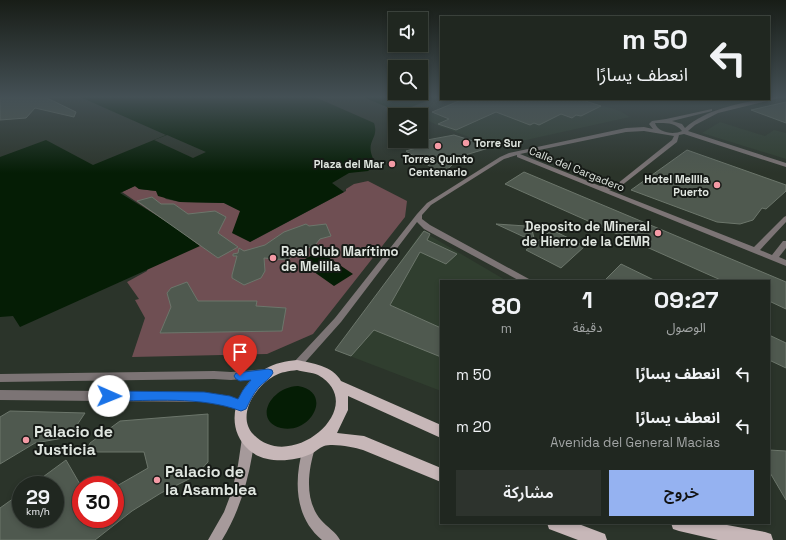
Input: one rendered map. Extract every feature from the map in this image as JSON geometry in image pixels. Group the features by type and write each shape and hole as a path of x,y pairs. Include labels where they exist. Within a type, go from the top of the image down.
{"main road":[{"path":"297,364 322,369 332,376 339,386 343,398 342,412 335,426 324,439 309,448 295,453 281,454 268,452 256,446 248,438 242,428 240,417 241,405 247,393 256,382 268,373 282,367 297,364"},
{"path":"339,386 440,432"},
{"path":"215,540 231,510 240,488 246,462 248,438"},
{"path":"324,439 350,440 364,443 440,475"},
{"path":"309,448 303,464 302,480 304,500 312,519 326,535 333,540"},
{"path":"558,524 600,540"},
{"path":"683,524 721,533 765,540"}],"street":[{"path":"670,122 680,125 685,131 786,165"},
{"path":"297,364 338,320 429,204 498,162 502,158 509,155 626,130 644,129 677,134 685,131 694,122"},
{"path":"626,130 633,127 652,124 659,131"},
{"path":"598,188 611,188 618,185 675,141 677,134"},
{"path":"498,162 533,150"},
{"name":"Calle del Cargadero","path":"518,156 786,263"},
{"path":"618,185 629,200"},
{"path":"419,215 419,220 427,227 524,280"},
{"path":"756,250 786,218"},
{"path":"774,258 786,243"},
{"path":"0,378 231,376 268,373"},
{"path":"0,395 204,397 230,401 241,405"}],"shaded area":[{"path":"137,122 372,122 374,123 375,134 371,145 371,150 376,164 368,171 349,173 332,183 344,192 250,242 232,233 240,211 224,203 180,202 158,196 156,191 139,189 135,186 120,193 172,225 200,246 20,327 13,316 0,317 0,157 46,140 93,165 166,135"},
{"path":"431,122 607,122 499,146 488,144"},
{"path":"721,122 765,136 774,130 786,133 786,159 702,133"},
{"name":"Real Club Marítimo de Melilla","path":"368,181 407,201 405,217 313,334 267,354 132,357 145,318 135,300 139,299 127,282 147,271 159,217 122,192 135,186 139,189 156,191 166,199 180,202 224,203 240,211 250,242 346,191 346,189 354,184"},
{"path":"422,231 505,280 440,280 440,391 342,353 340,348"},
{"path":"319,251 353,274 334,286 300,262"},
{"path":"298,386 309,390 315,396 316,404 314,412 309,419 301,425 292,428 281,428 273,424 268,419 268,405 280,392 288,388"}],"pier":[{"path":"167,135 206,152 193,158 154,140"}],"building":[{"path":"442,122 473,122 456,130 438,124"},
{"path":"523,122 545,122 539,125 534,123 530,125"},
{"path":"454,135 492,147 462,156 442,174 406,151 416,148 428,148 428,140"},
{"path":"687,150 786,185 786,191 766,209 762,208 753,220 740,224 717,222 631,190"},
{"name":"Deposito de Mineral de Hierro de la CEMR","path":"524,172 786,282 786,309 770,301 770,280 721,280 505,184"},
{"path":"152,197 161,204 174,204 188,214 215,211 226,217 218,233 238,247 218,258 137,201"},
{"path":"306,224 309,226 326,224 331,236 320,239 311,247 296,251 288,260 264,258 265,271 261,278 244,285 232,278 237,256 233,256 233,254 238,253 239,248 244,251 265,245 284,232"},
{"path":"496,224 526,226 532,230 535,242"},
{"path":"552,230 585,246 561,268 526,250"},
{"path":"424,231 430,234 427,240 457,254 446,264 420,252 390,305 440,328 440,357 374,330 351,356 335,350"},
{"path":"621,264 654,280 605,280"},
{"path":"187,282 198,301 257,301 256,306 286,308 282,331 160,333 171,307 167,293 171,288"},
{"path":"770,335 786,343 786,368 770,360"},
{"name":"Palacio de Justicia","path":"10,411 85,413 69,437 35,443 0,464 0,417"},
{"name":"Palacio de la Asamblea","path":"208,414 208,462 195,476 161,493 124,517 124,482 148,468 144,452 86,452 90,443 120,421"},
{"path":"770,450 786,451 786,500 770,473"},
{"name":"Palacio de la Asamblea","path":"66,460 75,476 72,476 72,528 110,528 95,540 0,540 0,508 12,499 12,528 64,528 64,476 44,476"}],"place":[{"name":"Torre Sur","path":"466,143"},
{"name":"Torres Quinto Centenario","path":"438,146"},
{"name":"Plaza del Mar","path":"392,164"},
{"name":"Hotel Melilla Puerto","path":"717,185"},
{"name":"Deposito de Mineral de Hierro de la CEMR","path":"658,233"},
{"name":"Real Club Marítimo de Melilla","path":"273,258"},
{"name":"Palacio de Justicia","path":"26,440"},
{"name":"Palacio de la Asamblea","path":"157,480"}],"route":[{"path":"109,396 204,397 217,398 241,405 247,393 256,382 268,373 240,376"}]}
